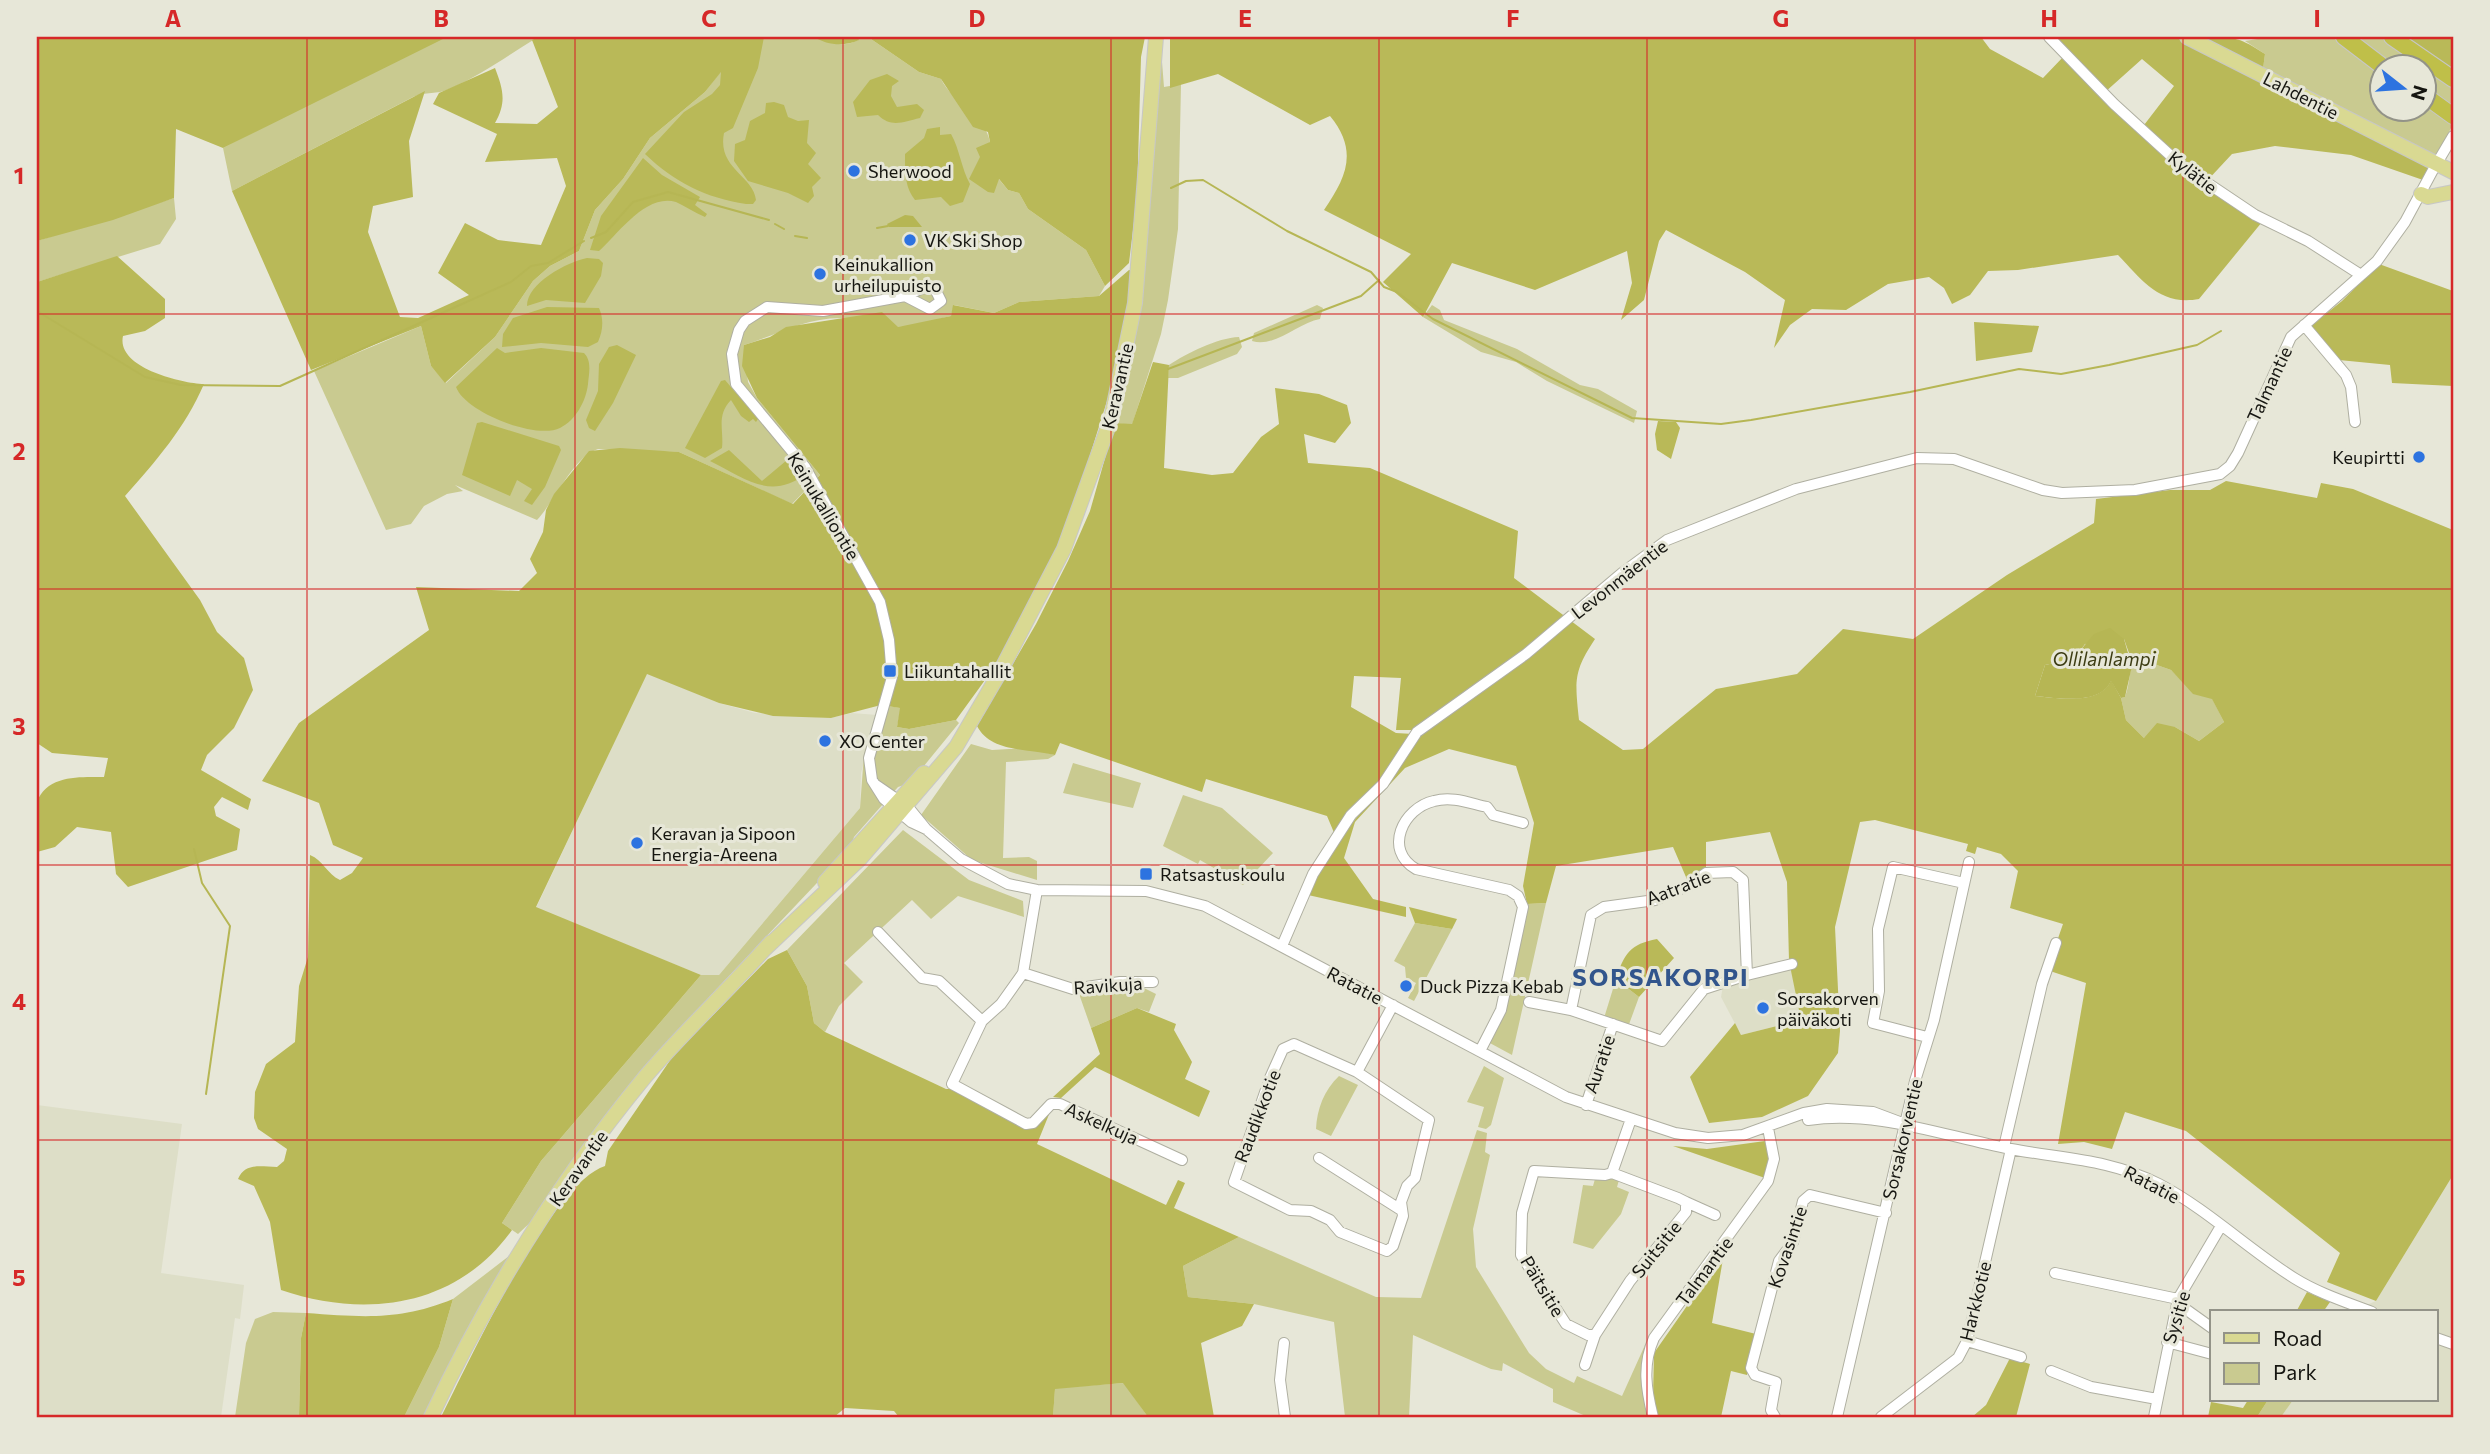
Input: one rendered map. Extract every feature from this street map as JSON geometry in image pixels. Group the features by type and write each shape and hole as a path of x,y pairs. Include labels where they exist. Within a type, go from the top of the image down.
{"highway":[{"path":"2344,37 2368,55"},
{"path":"2392,37 2453,79"},
{"path":"2438,106 2453,116"}],"main road":[{"name":"Keravantie","path":"431,1417 478,1325 522,1251 588,1152 645,1078 765,949 860,859 979,708 1065,550 1111,419 1125,354 1139,268 1156,37"},
{"name":"Lahdentie","path":"2187,37 2453,172"},
{"path":"2421,194 2428,197 2453,192"}],"street":[{"name":"Kylätie","path":"2049,37 2114,104 2182,166 2254,215 2308,241 2361,275"},
{"path":"2440,158 2453,135"},
{"name":"Talmantie","path":"2135,490 2206,478 2230,466 2285,346 2391,243 2433,170"},
{"name":"Keinukalliontie","path":"900,807 876,785 868,765 892,677 880,602 804,467 736,384 732,354 739,330 745,321 767,307 823,312 905,296"},
{"path":"2304,325 2346,375 2351,387 2355,422"},
{"name":"Levonmäentie","path":"1282,946 1313,874 1351,815 1383,784 1417,732 1526,654 1622,573 1667,540 1796,489 1917,458 1954,459 2043,490 2062,493 2135,490"},
{"path":"1479,1051 1501,1010 1523,907 1518,896 1509,890 1416,869 1404,862 1398,852 1399,835 1405,823 1430,801 1449,798 1487,807 1493,816 1522,823"},
{"name":"Ratatie","path":"900,807 961,859 988,876 1037,890 1146,891 1167,894 1205,906 1586,1105 1675,1133 1708,1138 1743,1135 1804,1114 1844,1109 1883,1115 1905,1124 2007,1148 2103,1161 2162,1186 2295,1279 2367,1310"},
{"name":"Sorsakorventie","path":"1837,1417 1905,1124 1944,981 1969,862"},
{"path":"1927,1037 1873,1023 1880,991 1878,929 1890,879 1893,867 1964,883"},
{"name":"Aatratie","path":"1571,1010 1591,915 1604,907 1655,900 1689,885 1706,873 1733,872 1743,880 1747,975"},
{"path":"878,932 922,978 939,981 982,1021 1001,1004 1023,973 1037,890"},
{"name":"Harkkotie","path":"1881,1417 1958,1359 1967,1341 2042,984 2056,943"},
{"path":"1529,1002 1571,1010 1662,1041 1704,989 1793,964"},
{"name":"Ravikuja","path":"1023,973 1073,989 1120,982 1153,982"},
{"path":"1357,1072 1393,1005"},
{"name":"Askelkuja","path":"982,1021 952,1084 1026,1124 1033,1123 1051,1104 1060,1104 1182,1160"},
{"name":"Auratie","path":"1586,1105 1613,1024"},
{"name":"Raudikkotie","path":"1294,1044 1357,1072 1429,1120 1415,1178 1407,1186 1401,1210 1403,1216 1394,1246 1387,1251 1378,1250 1340,1232 1330,1220 1311,1212 1290,1210 1234,1182 1283,1049 1294,1044"},
{"path":"1612,1172 1631,1119"},
{"name":"Talmantie","path":"1653,1417 1645,1369 1648,1352 1654,1338 1768,1181 1774,1159 1768,1128"},
{"path":"1319,1158 1401,1210"},
{"name":"Päitsitie","path":"1595,1335 1588,1335 1566,1324 1521,1255 1521,1223 1534,1171 1605,1175 1612,1172"},
{"name":"Suitsitie","path":"1586,1365 1595,1335 1639,1270 1654,1255 1686,1212 1686,1202 1612,1172"},
{"name":"Kovasintie","path":"1775,1417 1771,1410 1776,1382 1752,1372 1779,1261 1793,1242 1806,1196 1886,1213"},
{"path":"1686,1202 1715,1215"},
{"name":"Sysitie","path":"2154,1417 2167,1342 2178,1301 2221,1226"},
{"path":"2055,1273 2178,1301 2210,1326"},
{"path":"1967,1341 2021,1357"},
{"path":"2167,1342 2210,1353"},
{"path":"1284,1343 1280,1380 1285,1417"},
{"path":"2051,1371 2091,1387 2157,1399"}],"shaded area":[{"path":"37,37 447,37 223,148 176,129 174,198 113,220 37,241"},
{"path":"538,37 764,37 758,68 733,128 724,133 723,145 730,163 749,184 756,200 753,204 746,204 704,193 679,181 645,154 684,112 712,94 720,85 721,72 705,92 650,138 623,179 595,210 579,251 550,266 533,281 495,337 445,383 431,366 421,326 311,370 232,191 425,91 409,141 413,197 373,206 368,232 400,317 418,318 469,295 438,273 465,223 498,240 541,245 566,186 557,158 485,162 497,134 433,104 439,93 495,68 502,102 495,123 537,124 558,107 532,40"},
{"path":"814,37 857,37 859,40 836,44"},
{"path":"868,37 1145,37 1141,57 1137,197 1129,263 1105,286 1086,250 1028,209 1019,193 1008,190 999,179 994,193 969,179 980,157 976,148 990,142 988,132 973,127 941,79 919,72"},
{"path":"1170,37 1981,37 1990,49 2043,78 2064,56 2109,103 2262,222 2199,299 2173,299 2163,295 2144,282 2118,255 2018,270 1988,271 1970,295 1952,304 1944,288 1929,277 1888,284 1846,310 1812,309 1790,325 1774,348 1785,300 1745,272 1666,230 1659,241 1644,300 1621,320 1632,283 1627,251 1535,290 1452,263 1423,317 1383,282 1411,254 1324,210 1343,175 1347,153 1339,129 1330,116 1310,125 1218,74 1170,88"},
{"path":"2048,37 2177,37 2430,164 2423,180 2351,155 2275,146 2232,154 2205,183 2141,129 2174,86 2142,59 2104,93"},
{"path":"2200,37 2228,38 2248,44 2265,54 2263,69"},
{"path":"2403,37 2453,37 2453,70 2438,60 2438,52 2426,52"},
{"path":"887,74 899,81 892,86 891,96 897,107 917,104 924,110 920,118 898,123 888,122 878,115 857,117 853,102 870,80"},
{"path":"766,103 784,105 788,117 798,121 809,120 807,143 816,153 808,164 821,178 812,187 814,196 808,203 788,193 748,181 734,161 735,144 745,140 750,121 765,113"},
{"path":"940,127 940,135 951,134 970,184 963,202 950,206 941,197 915,200 906,178 905,154 924,138 927,129"},
{"path":"643,158 662,175 700,197 695,205 707,214 705,217 676,202 654,203 633,217 599,251 590,250 601,216"},
{"path":"117,256 165,299 165,318 145,331 123,336 123,347 129,356 139,365 166,377 204,384 179,430 125,496 200,600 217,632 244,658 253,690 234,728 207,755 201,770 251,799 248,810 222,797 214,807 216,816 240,829 237,850 128,887 116,874 111,832 77,827 55,847 37,852 35,820 37,802 49,786 66,779 104,777 108,758 52,753 37,743 37,282"},
{"path":"587,258 599,259 603,263 601,276 585,303 546,300 527,306 529,297 541,282 559,269"},
{"path":"2379,264 2453,291 2453,386 2392,383 2390,365 2339,360 2311,326 2342,301"},
{"path":"1129,270 1133,270 1118,366 1075,503 1055,554 1001,658 956,720 909,729 897,727 900,708 881,705 831,718 773,716 719,703 647,674 536,907 701,975 541,1161 502,1223 512,1230 490,1256 465,1276 408,1300 377,1304 345,1304 281,1290 270,1222 254,1186 238,1179 249,1168 277,1167 284,1161 287,1149 258,1129 254,1118 255,1092 266,1064 295,1042 299,986 308,957 310,855 340,880 352,873 363,858 333,845 319,803 262,781 299,723 429,630 416,587 519,591 537,573 530,559 543,532 546,510 554,494 589,451 620,448 679,452 793,504 820,475 757,398 742,366 744,345 770,337 786,327 882,312 898,327 951,316 953,305 994,313 1019,302 1099,296"},
{"path":"547,307 599,308 602,325 598,342 588,347 541,343 502,347 503,334 513,318"},
{"path":"1974,322 2039,326 2032,352 1976,361"},
{"path":"617,345 636,355 613,403 595,431 589,428 586,420 598,391 599,364 609,347"},
{"path":"497,348 505,353 541,348 584,353 589,367 587,390 579,409 566,425 549,431 519,427 487,414 462,396 456,387"},
{"path":"1153,362 1169,365 1164,468 1212,475 1233,473 1261,437 1279,424 1275,388 1319,394 1347,405 1351,423 1335,443 1304,434 1308,463 1370,468 1518,531 1514,578 1595,639 1577,677 1579,720 1623,750 1643,749 1716,689 1797,674 1843,629 1913,639 2007,575 2094,523 2096,499 2170,490 2210,490 2226,481 2317,498 2321,483 2353,489 2453,530 2453,1175 2376,1301 2327,1282 2340,1253 2186,1131 2125,1112 2112,1149 2084,1142 2058,1144 2086,983 2047,970 2063,924 2010,908 2018,871 2001,854 1977,847 1975,854 1966,851 1968,844 1875,820 1860,822 1835,927 1840,1031 1838,1053 1808,1096 1762,1117 1709,1123 1690,1077 1735,1023 1741,1035 1801,1020 1789,961 1787,882 1770,832 1706,842 1706,872 1689,884 1673,847 1556,866 1546,903 1527,904 1523,886 1534,823 1516,766 1449,749 1405,768 1355,822 1344,858 1373,899 1406,907 1406,917 1308,895 1322,864 1387,780 1416,730 1396,730 1401,678 1354,676 1351,707 1396,733 1413,734 1381,783 1335,835 1327,816 1206,779 1202,792 1060,743 1055,755 1011,748 991,741 977,726 1036,624 1068,561 1090,511 1115,423 1132,424","holes":["2124,639 2129,653 2171,670 2193,694 2212,699 2224,722 2199,741 2175,727 2157,723 2144,738 2126,720 2121,698 2111,680 2098,694 2088,697 2066,699 2035,696 2045,665 2074,659 2085,644"]},
{"path":"725,380 758,419 756,422 753,419 749,422 741,416 731,400 722,417 722,448 705,458 685,448 721,381"},
{"path":"1658,421 1676,422 1680,428 1671,459 1657,450 1655,434"},
{"path":"482,422 559,446 561,450 545,487 532,505 524,501 532,489 517,480 510,496 462,475 477,423"},
{"path":"729,450 762,481 793,455 806,474 781,486 758,484 710,461"},
{"path":"647,673 719,703 755,713 830,718 852,713 877,715 861,773 860,808 719,975 701,975 536,908"},
{"path":"1409,907 1457,919 1452,929 1415,923"},
{"path":"1657,939 1674,958 1639,997 1616,979 1629,951 1640,944"},
{"path":"787,950 807,986 814,1023 825,1032 946,1089 956,1089 1030,1126 1052,1107 1037,1144 1166,1205 1178,1180 1185,1183 1174,1208 1239,1237 1183,1266 1188,1297 1254,1304 1242,1326 1201,1343 1214,1417 1148,1417 1123,1383 1055,1389 1053,1417 899,1417 894,1411 845,1408 834,1417 441,1417 513,1278 560,1205 583,1180 605,1166 608,1151 673,1056 768,959"},
{"name":"Sorsakorven päiväkoti","path":"1791,968 1801,1020 1741,1035 1721,997 1723,986"},
{"path":"1137,1008 1176,1024 1174,1030 1192,1062 1185,1079 1210,1091 1199,1117 1095,1067 1061,1098 1053,1097 1100,1054 1091,1028"},
{"path":"37,1105 182,1124 161,1273 244,1285 240,1319 235,1318 221,1417 37,1417"},
{"path":"1765,1141 1771,1155 1765,1178 1673,1146 1707,1149"},
{"path":"2453,1175 2453,1417 2281,1417 2292,1402 2438,1402 2438,1310 2355,1310 2376,1301"},
{"path":"1724,1253 1712,1323 1756,1334 1747,1375 1731,1371 1721,1417 1658,1417 1653,1397 1654,1353"},
{"path":"2307,1292 2330,1302 2324,1310 2297,1310"},
{"path":"453,1299 439,1347 404,1417 299,1417 301,1338 306,1313 381,1316 415,1311"},
{"path":"2010,1358 2030,1364 2016,1417 1972,1417 1986,1405"},
{"path":"2211,1402 2243,1408 2247,1402 2267,1402 2257,1417 2208,1417"}],"green space":[{"name":"Keinukallion urheilupuisto","path":"805,36 845,44 858,40 857,37 868,37 919,72 941,79 987,133 990,142 980,157 1008,190 1019,193 1028,209 1086,250 1105,286 1099,296 1019,302 994,313 954,305 951,316 904,327 884,326 850,318 830,318 805,323 744,345 748,382 757,398 820,475 792,504 679,452 598,449 589,453 573,470 537,520 455,485 463,491 447,494 424,506 411,524 386,530 314,371 421,326 431,366 446,383 495,337 533,281 550,266 579,251 595,210 623,179 650,138 705,92 722,70 761,37"},
{"path":"442,37 538,37 461,83 445,91 413,97 232,191 223,148"},
{"path":"2270,37 2332,37 2368,63 2368,122 2263,69 2265,54 2245,41"},
{"path":"2355,37 2382,37 2404,52 2376,52"},
{"path":"1161,49 1164,87 1181,84 1178,229 1161,334 1132,425 1115,423 1125,394 1139,307"},
{"path":"2438,76 2453,86 2453,106 2438,96"},
{"path":"2438,113 2453,124 2437,156 2369,122 2438,122"},
{"path":"174,198 176,219 160,244 37,282 37,241"},
{"path":"1317,305 1323,308 1320,319 1269,341 1252,341 1254,333"},
{"path":"1432,305 1440,310 1444,320 1517,349 1580,385 1598,389 1637,411 1634,423 1547,381 1516,362 1481,352 1423,317"},
{"path":"1239,337 1242,347 1237,354 1178,378 1168,378 1169,365 1176,360 1212,343"},
{"path":"2134,657 2171,670 2193,693 2212,698 2224,722 2199,741 2175,727 2144,738 2126,720 2121,698 2125,697 2127,692"},
{"path":"881,705 901,708 897,727 909,729 956,720 959,723 910,783 898,787 854,837 851,847 711,995 618,1104 534,1219 518,1234 502,1223 541,1161 701,975 719,975 860,808 864,754"},
{"path":"971,744 992,750 1027,748 1055,755 1048,759 1006,762 1003,858 1029,857 1037,861 1037,880 972,860 921,815"},
{"path":"1073,763 1141,783 1133,808 1063,793"},
{"path":"1183,795 1222,808 1273,853 1243,885 1200,860 1198,864 1163,846"},
{"path":"903,830 969,880 1023,901 1024,917 958,896 931,919 912,900 844,963 863,982 839,1006 825,1032 814,1023 807,986 787,950"},
{"path":"1546,903 1512,1055 1488,1042 1526,917 1527,904"},
{"path":"1415,923 1452,929 1414,1001 1408,998 1416,983 1406,978 1405,967 1394,961"},
{"path":"1616,979 1639,997 1628,1027 1604,1018"},
{"path":"1136,984 1156,994 1149,1012 1137,1008 1091,1028 1078,991"},
{"path":"1484,1066 1504,1078 1491,1125 1486,1129 1478,1127 1484,1107 1467,1102"},
{"path":"1339,1076 1358,1085 1331,1136 1316,1129 1325,1094"},
{"path":"1477,1130 1487,1133 1485,1152 1490,1155 1473,1229 1476,1267 1529,1353 1546,1369 1574,1383 1577,1376 1622,1396 1645,1345 1641,1375 1647,1417 1588,1417 1553,1402 1553,1389 1503,1363 1502,1371 1491,1369 1413,1335 1409,1417 1345,1417 1334,1322 1254,1304 1188,1297 1183,1266 1239,1237 1376,1297 1421,1298"},
{"path":"1611,1177 1619,1180 1617,1187 1629,1192 1621,1214 1593,1249 1573,1243 1583,1185 1593,1186 1595,1179"},
{"path":"517,1250 425,1417 404,1417 439,1347 453,1299"},
{"path":"273,1312 306,1313 301,1338 299,1417 235,1417 246,1343 255,1319"},
{"path":"1124,1383 1148,1417 1053,1417 1055,1388"},
{"path":"2267,1402 2292,1402 2281,1417 2257,1417"}],"water":[{"path":"905,215 913,216 922,227 889,227 887,224"},
{"name":"Ollilanlampi","path":"2110,628 2124,639 2128,653 2134,657 2125,697 2121,698 2111,681 2105,689 2088,697 2065,699 2035,696 2045,665 2073,659 2094,634"}],"waterway":[{"path":"1171,188 1186,181 1203,180 1287,231 1371,272 1384,287 1397,292 1433,319 1632,418 1721,424 1751,420 1910,392 2019,369 2061,374 2109,365 2197,345 2221,331"},
{"path":"591,238 606,232 633,202 668,192 769,220"},
{"path":"775,224 784,229"},
{"path":"877,228 888,226"},
{"path":"795,236 807,238"},
{"path":"37,311 145,377 181,385 280,386 511,282 531,266 548,263 584,241"},
{"path":"1168,369 1361,296 1379,280"},
{"path":"194,849 202,883 230,926 206,1094"}],"place":[{"name":"Sherwood","path":"854,171"},
{"name":"VK Ski Shop","path":"910,240"},
{"name":"Keinukallion urheilupuisto","path":"820,274"},
{"name":"Keupirtti","path":"2419,457"},
{"name":"Liikuntahallit","path":"890,671"},
{"name":"XO Center","path":"825,741"},
{"name":"Keravan ja Sipoon Energia-Areena","path":"637,843"},
{"name":"Ratsastuskoulu","path":"1146,874"},
{"name":"Duck Pizza Kebab","path":"1406,986"},
{"name":"Sorsakorven päiväkoti","path":"1763,1008"}],"district":[{"name":"SORSAKORPI","path":"1661,976"}]}
